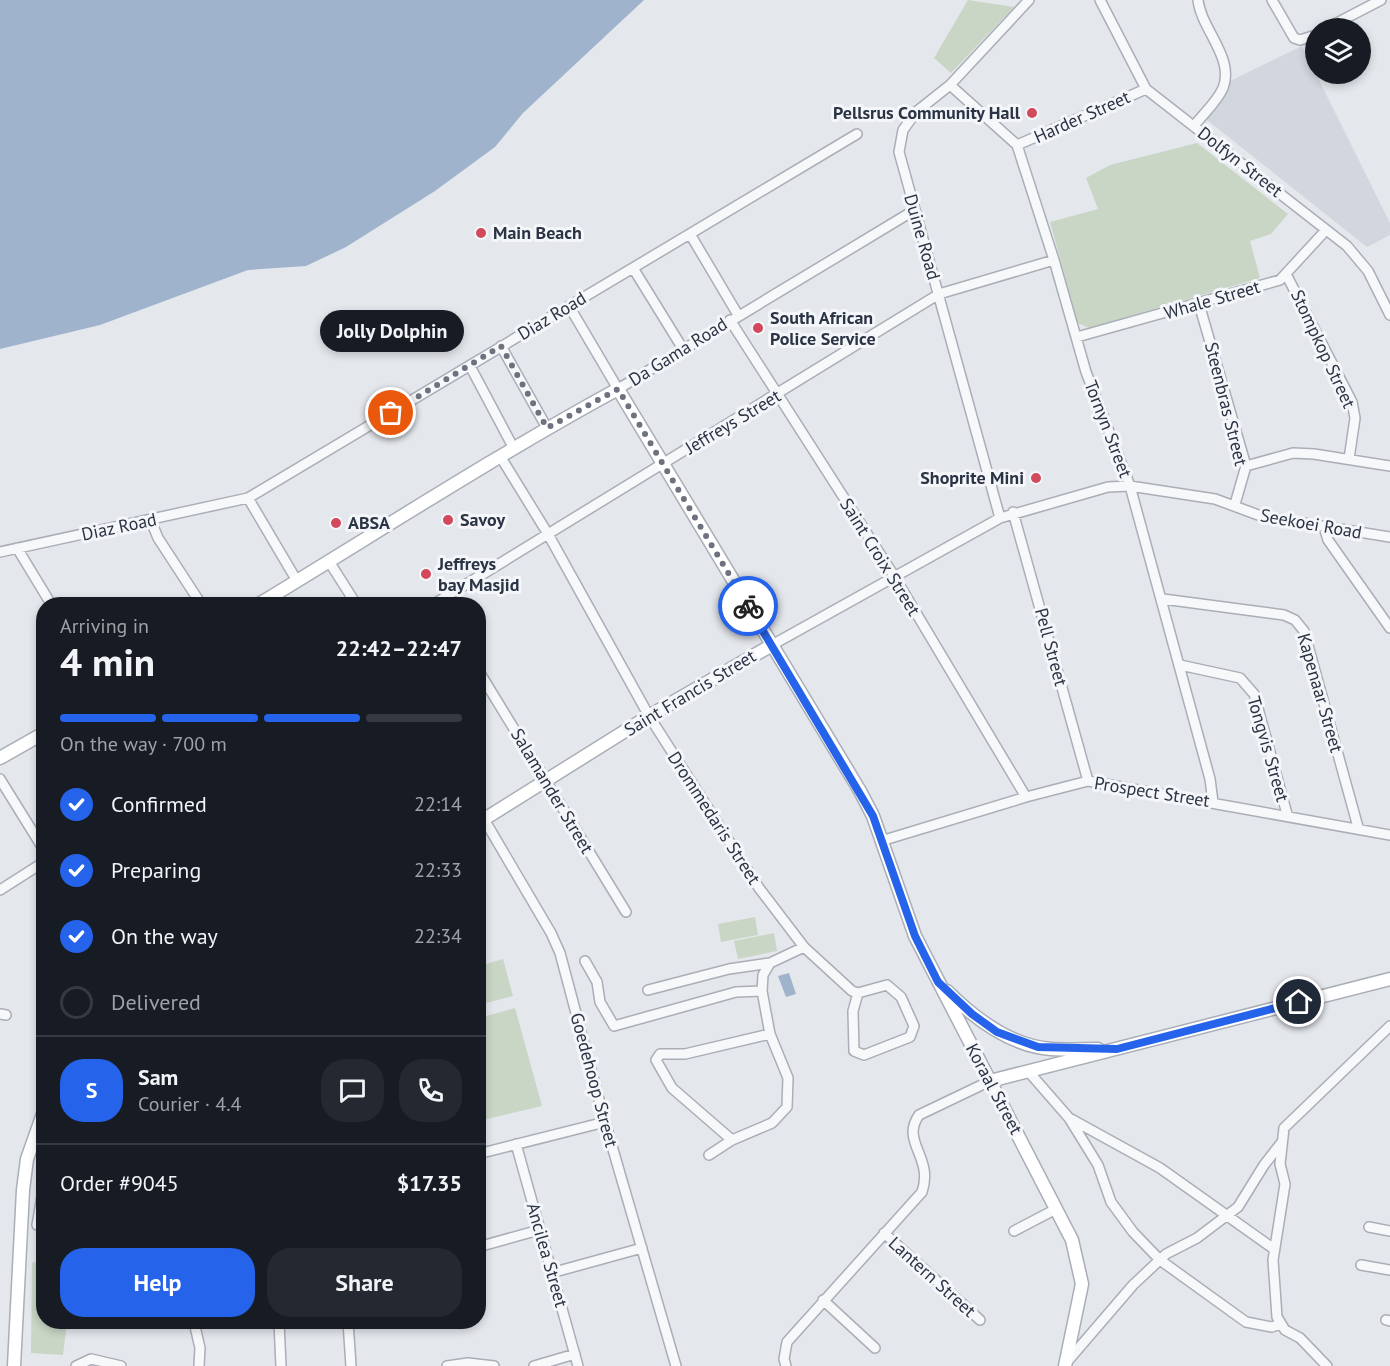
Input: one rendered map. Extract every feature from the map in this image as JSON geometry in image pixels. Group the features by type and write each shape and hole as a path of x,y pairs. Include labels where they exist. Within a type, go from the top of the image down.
{"street":[{"name":"Duine Road","path":"1000,518 939,294 913,211 899,152 903,130 916,112 950,85 1029,0"},
{"name":"Dolfyn Street","path":"1100,0 1146,89 1359,258 1390,315"},
{"path":"1194,126 1222,89 1226,76 1226,66 1203,18 1198,0"},
{"path":"1272,0 1294,38 1305,38"},
{"path":"1347,18 1382,0"},
{"path":"950,85 1017,145"},
{"name":"Harder Street","path":"1017,145 1146,89"},
{"name":"Diaz Road","path":"0,552 151,521 248,498 857,134"},
{"name":"Tornyn Street","path":"1017,145 1054,260 1086,372 1130,486 1163,599 1210,779 1213,802"},
{"name":"Da Gama Road","path":"271,597 330,563 513,447 618,389 913,211"},
{"name":"Whale Street","path":"1077,337 1280,280 1287,276 1326,230"},
{"name":"Saint Croix Street","path":"690,234 777,395 894,576 1026,797"},
{"name":"Jeffreys Street","path":"447,597 939,294 1054,260"},
{"path":"633,268 683,349"},
{"name":"Stompkop Street","path":"1287,276 1352,402 1355,418 1349,459"},
{"name":"Steenbras Street","path":"1199,304 1246,466 1235,504"},
{"path":"569,306 618,389"},
{"path":"501,346 547,428"},
{"path":"470,366 513,447"},
{"name":"Koraal Street","path":"618,389 873,816 915,936 1072,1240 1082,1284 1066,1364"},
{"path":"1246,466 1293,453 1390,466"},
{"name":"Drommedaris Street","path":"500,456 548,534 649,717 759,888 804,947 852,991 858,993"},
{"name":"Saint Francis Street","path":"486,814 546,781 772,645 1000,518 1013,512 1108,487 1130,486"},
{"name":"Seekoei Road","path":"1130,486 1215,499 1235,504 1244,511 1261,516 1390,537"},
{"path":"248,498 297,581"},
{"name":"Pell Street","path":"1013,512 1088,781"},
{"path":"151,521 158,538 196,597"},
{"path":"1324,527 1328,540 1390,628"},
{"path":"17,548 47,597"},
{"path":"330,563 352,597"},
{"name":"Kapenaar Street","path":"1163,599 1284,615 1295,620 1304,631 1358,827"},
{"name":"Tongvis Street","path":"1180,666 1240,678 1248,683 1254,694 1287,814"},
{"name":"Salamander Street","path":"486,683 626,912"},
{"path":"0,758 36,738"},
{"path":"0,779 36,836"},
{"name":"Prospect Street","path":"881,842 1026,797 1088,781 1287,814 1390,834"},
{"name":"Goedehoop Street","path":"486,827 546,923 560,953 605,1122 676,1366"},
{"path":"0,890 36,867"},
{"path":"648,990 729,969 771,963 804,947"},
{"path":"585,961 597,982 600,1002 615,1026 736,992 762,991"},
{"path":"709,1155 732,1140 772,1123 787,1107 788,1078 770,1034 762,991 763,975 771,963"},
{"path":"990,1081 1390,979"},
{"path":"938,982 958,1002 997,1032 1051,1049 1117,1049"},
{"path":"887,985 901,997 914,1026 910,1037 864,1055 854,1051 853,1011 858,993 887,985"},
{"path":"1327,1366 1300,1338 1284,1330 1280,1324 1275,1299 1274,1249 1285,1184 1280,1164 1284,1128 1390,1026"},
{"path":"732,1140 672,1088 656,1060 657,1057 660,1054 685,1054 723,1047 770,1034"},
{"path":"1028,1071 1069,1118 1098,1165 1111,1202 1160,1260 1246,1322 1272,1327 1280,1324"},
{"name":"Lantern Street","path":"786,1366 784,1359 787,1342 921,1192 926,1179 926,1171 914,1141 914,1122 919,1115 990,1081"},
{"path":"1069,1118 1160,1168 1225,1217 1274,1249"},
{"path":"486,1152 605,1122"},
{"path":"14,1366 23,1190 27,1159 36,1134"},
{"path":"1066,1364 1132,1285 1160,1260 1197,1239 1238,1208 1264,1165 1282,1142"},
{"name":"Ancilea Street","path":"516,1144 578,1366"},
{"path":"1014,1232 1056,1209"},
{"path":"1369,1227 1390,1231"},
{"path":"486,1245 540,1230"},
{"name":"Lantern Street","path":"884,1233 980,1320"},
{"path":"551,1273 642,1248"},
{"path":"1361,1265 1390,1270"},
{"path":"823,1300 875,1348"},
{"path":"196,1329 200,1348 199,1366"},
{"path":"279,1329 281,1366"},
{"path":"348,1329 351,1366"},
{"path":"534,1366 575,1354"},
{"path":"76,1366 91,1359 121,1366"},
{"path":"447,1366 468,1364 494,1366"}],"shaded area":[{"path":"1302,46 1305,52 1305,84 1321,84 1390,223 1390,235 1367,247 1207,120 1230,81"}],"green space":[{"path":"968,0 1014,7 951,73 934,58"},
{"path":"1197,143 1288,214 1271,234 1250,241 1260,278 1089,328 1078,323 1050,222 1098,209 1086,178 1110,165"},
{"path":"755,917 758,935 721,942 718,924"},
{"path":"774,933 777,951 738,959 734,941"},
{"path":"503,959 513,996 486,1003 486,964"},
{"path":"515,1008 542,1106 486,1119 486,1016"},
{"path":"36,1262 36,1329 66,1329 63,1355 31,1353 32,1263"}],"water":[{"path":"0,0 644,0 523,113 495,147 435,191 346,247 306,266 248,270 100,325 0,349"},
{"path":"789,973 796,994 786,997 778,976"}],"way so far":[{"path":"391,413 501,346 547,428 618,389 662,466 748,606"}],"place":[{"name":"Pellsrus Community Hall","path":"1032,113"},
{"name":"Main Beach","path":"481,233"},
{"name":"South African Police Service","path":"758,328"},
{"name":"Jolly Dolphin","path":"391,413"},
{"name":"Shoprite Mini","path":"1036,478"},
{"name":"Savoy","path":"448,520"},
{"name":"ABSA","path":"336,523"},
{"name":"Jeffreys bay Masjid","path":"426,574"}],"route":[{"path":"748,606 873,816 915,936 938,982 972,1014 997,1032 1038,1047 1051,1049 1117,1049 1299,1002"}]}
